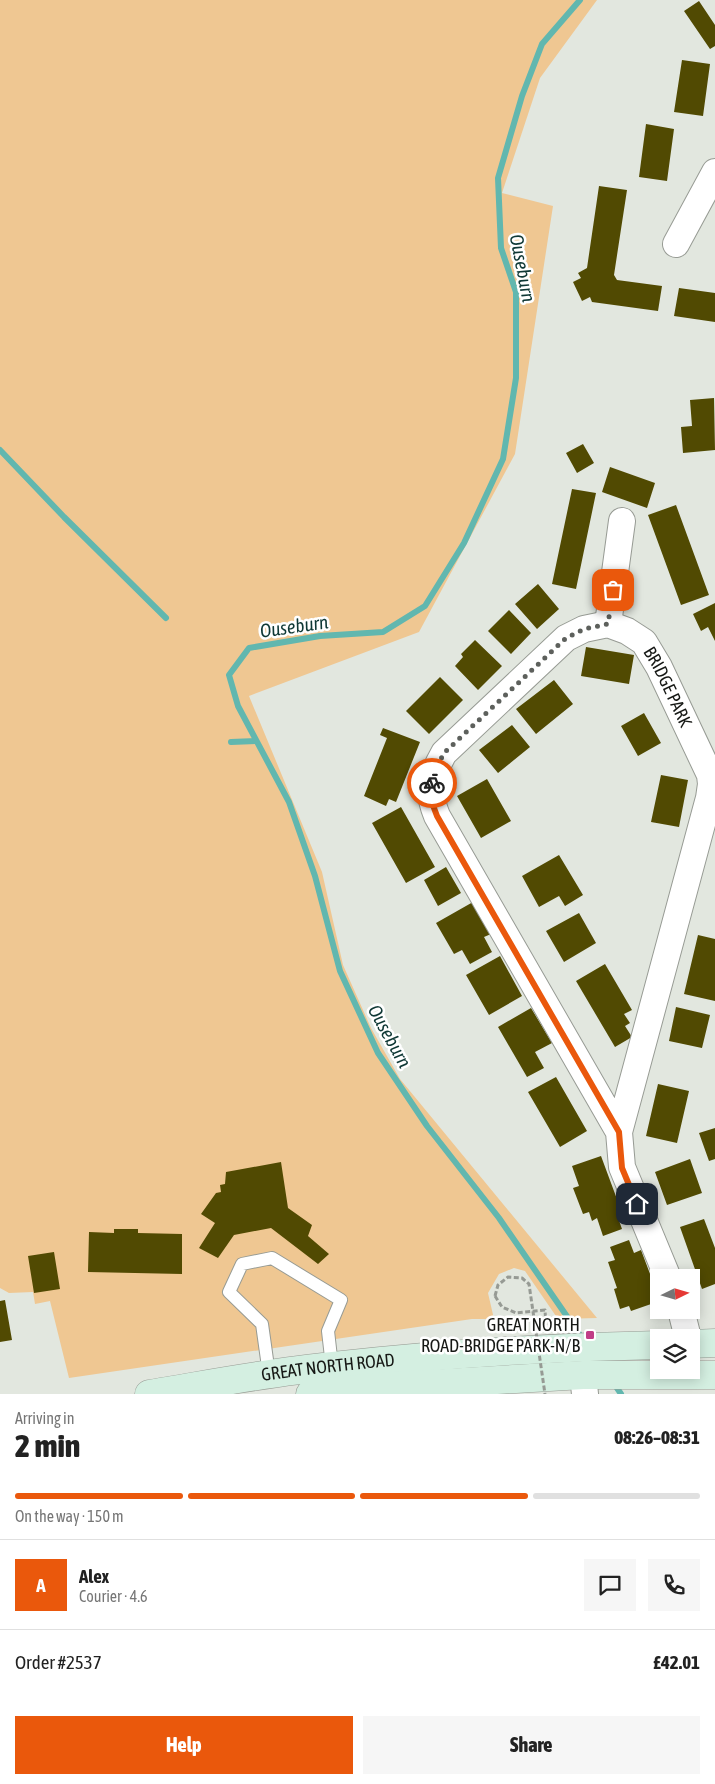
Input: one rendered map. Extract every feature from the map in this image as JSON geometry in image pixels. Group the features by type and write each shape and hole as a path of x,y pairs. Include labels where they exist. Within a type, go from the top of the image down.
{"main road":[{"name":"GREAT NORTH ROAD","path":"149,1394 269,1374 558,1341 612,1346 650,1345"},
{"path":"700,1344 715,1344"},
{"name":"GREAT NORTH ROAD","path":"310,1394 377,1387 584,1384 628,1375 715,1375"}],"street":[{"path":"676,244 715,172"},
{"path":"608,624 622,521"},
{"name":"BRIDGE PARK","path":"619,1132 437,816 431,800 431,786 436,769 444,753 566,638 584,629 608,624 627,631 644,642 672,694 710,775 711,784 709,798 619,1132 622,1168 664,1269"}],"lane":[{"path":"269,1374 262,1324 228,1292 242,1264 272,1258 341,1300 328,1331 332,1366"}],"path":[{"path":"545,1394 529,1284 522,1278 508,1277 498,1285 495,1296 502,1307 516,1313 545,1310 558,1341"},
{"path":"527,1335 537,1334"}],"shaded area":[{"path":"0,0 597,0 540,78 502,193 553,206 515,454 419,632 249,696 322,872 343,965 371,1028 400,1079 597,1318 558,1319 525,1271 514,1268 499,1274 488,1293 494,1319 472,1319 69,1378 50,1301 35,1304 33,1292 9,1293 0,1288"}],"building":[{"path":"699,1 715,25 715,46 710,49 684,11"},
{"path":"682,60 710,64 703,116 674,112"},
{"path":"646,124 674,129 667,181 639,177"},
{"path":"599,186 627,190 614,275 617,280 662,286 658,311 592,302 590,297 582,301 573,282 581,278 578,273 587,268"},
{"path":"679,288 715,293 715,322 674,316"},
{"path":"714,398 715,450 683,453 681,427 692,426 690,400"},
{"path":"583,444 594,463 577,473 566,453"},
{"path":"610,467 655,483 647,508 602,492"},
{"path":"572,489 596,493 576,589 552,584"},
{"path":"676,505 709,595 681,605 648,515"},
{"path":"538,584 559,609 537,629 515,604"},
{"path":"715,603 715,641 708,627 701,631 693,614"},
{"path":"509,610 531,633 511,654 488,631"},
{"path":"475,640 502,666 478,690 455,666 463,657 461,654"},
{"path":"586,647 634,655 629,684 581,676"},
{"path":"440,677 463,700 429,734 406,711"},
{"path":"554,680 573,704 536,734 516,709"},
{"path":"644,713 661,743 638,756 621,726"},
{"path":"512,725 530,747 498,773 479,750"},
{"path":"383,728 420,742 396,802 389,799 386,806 364,796 387,738 380,735"},
{"path":"661,775 688,780 679,827 651,822"},
{"path":"487,779 511,821 481,838 457,796"},
{"path":"401,807 435,867 406,883 372,823"},
{"path":"559,855 583,895 565,906 559,896 539,907 522,876"},
{"path":"446,867 461,893 438,906 424,880"},
{"path":"473,902 491,934 484,937 492,952 470,964 462,950 454,954 436,923"},
{"path":"579,913 596,943 564,962 546,931"},
{"path":"698,935 715,939 715,1001 684,994"},
{"path":"500,956 522,996 489,1015 466,975"},
{"path":"605,964 632,1010 624,1014 630,1023 625,1026 632,1037 615,1047 576,981"},
{"path":"676,1007 710,1015 702,1048 669,1041"},
{"path":"531,1008 552,1043 535,1052 544,1068 527,1077 498,1027"},
{"path":"556,1077 587,1131 560,1147 528,1092"},
{"path":"658,1084 689,1091 677,1143 646,1136"},
{"path":"715,1128 715,1159 709,1161 699,1133"},
{"path":"601,1156 621,1210 616,1212 622,1229 603,1236 597,1218 592,1221 589,1212 583,1214 573,1188 579,1186 572,1166"},
{"path":"690,1159 702,1193 667,1205 655,1172"},
{"path":"281,1162 288,1208 312,1225 308,1236 329,1254 318,1264 271,1228 234,1235 218,1258 199,1248 215,1223 201,1214 216,1193 221,1192 220,1185 225,1184 226,1172"},
{"path":"704,1219 715,1248 715,1284 702,1289 700,1269 695,1269 680,1227"},
{"path":"114,1229 138,1229 138,1233 182,1234 182,1274 88,1272 89,1232 114,1233"},
{"path":"629,1240 634,1253 641,1250 650,1274 650,1304 631,1311 629,1306 620,1309 614,1289 617,1288 608,1262 615,1260 610,1247"},
{"path":"54,1252 60,1289 34,1293 28,1256"},
{"path":"5,1300 12,1340 0,1342 0,1301"}],"waterway":[{"name":"Ouseburn","path":"580,0 542,44 522,96 498,178 501,248 516,292 516,378 503,459 464,543 425,606 383,632 320,636 249,648 229,675 238,706 289,802 315,876 340,971 378,1053 427,1126 499,1218 584,1341"},
{"path":"0,450 64,517 166,618"},
{"path":"231,742 256,741"},
{"name":"Ouseburn","path":"613,1382 621,1394"}],"way so far":[{"path":"432,783 444,753 566,638 584,629 608,624 613,590"}],"place":[{"name":"GREAT NORTH ROAD-BRIDGE PARK-N/B","path":"590,1335"}],"route":[{"path":"432,783 431,800 437,816 619,1132 622,1168 637,1204"}]}
